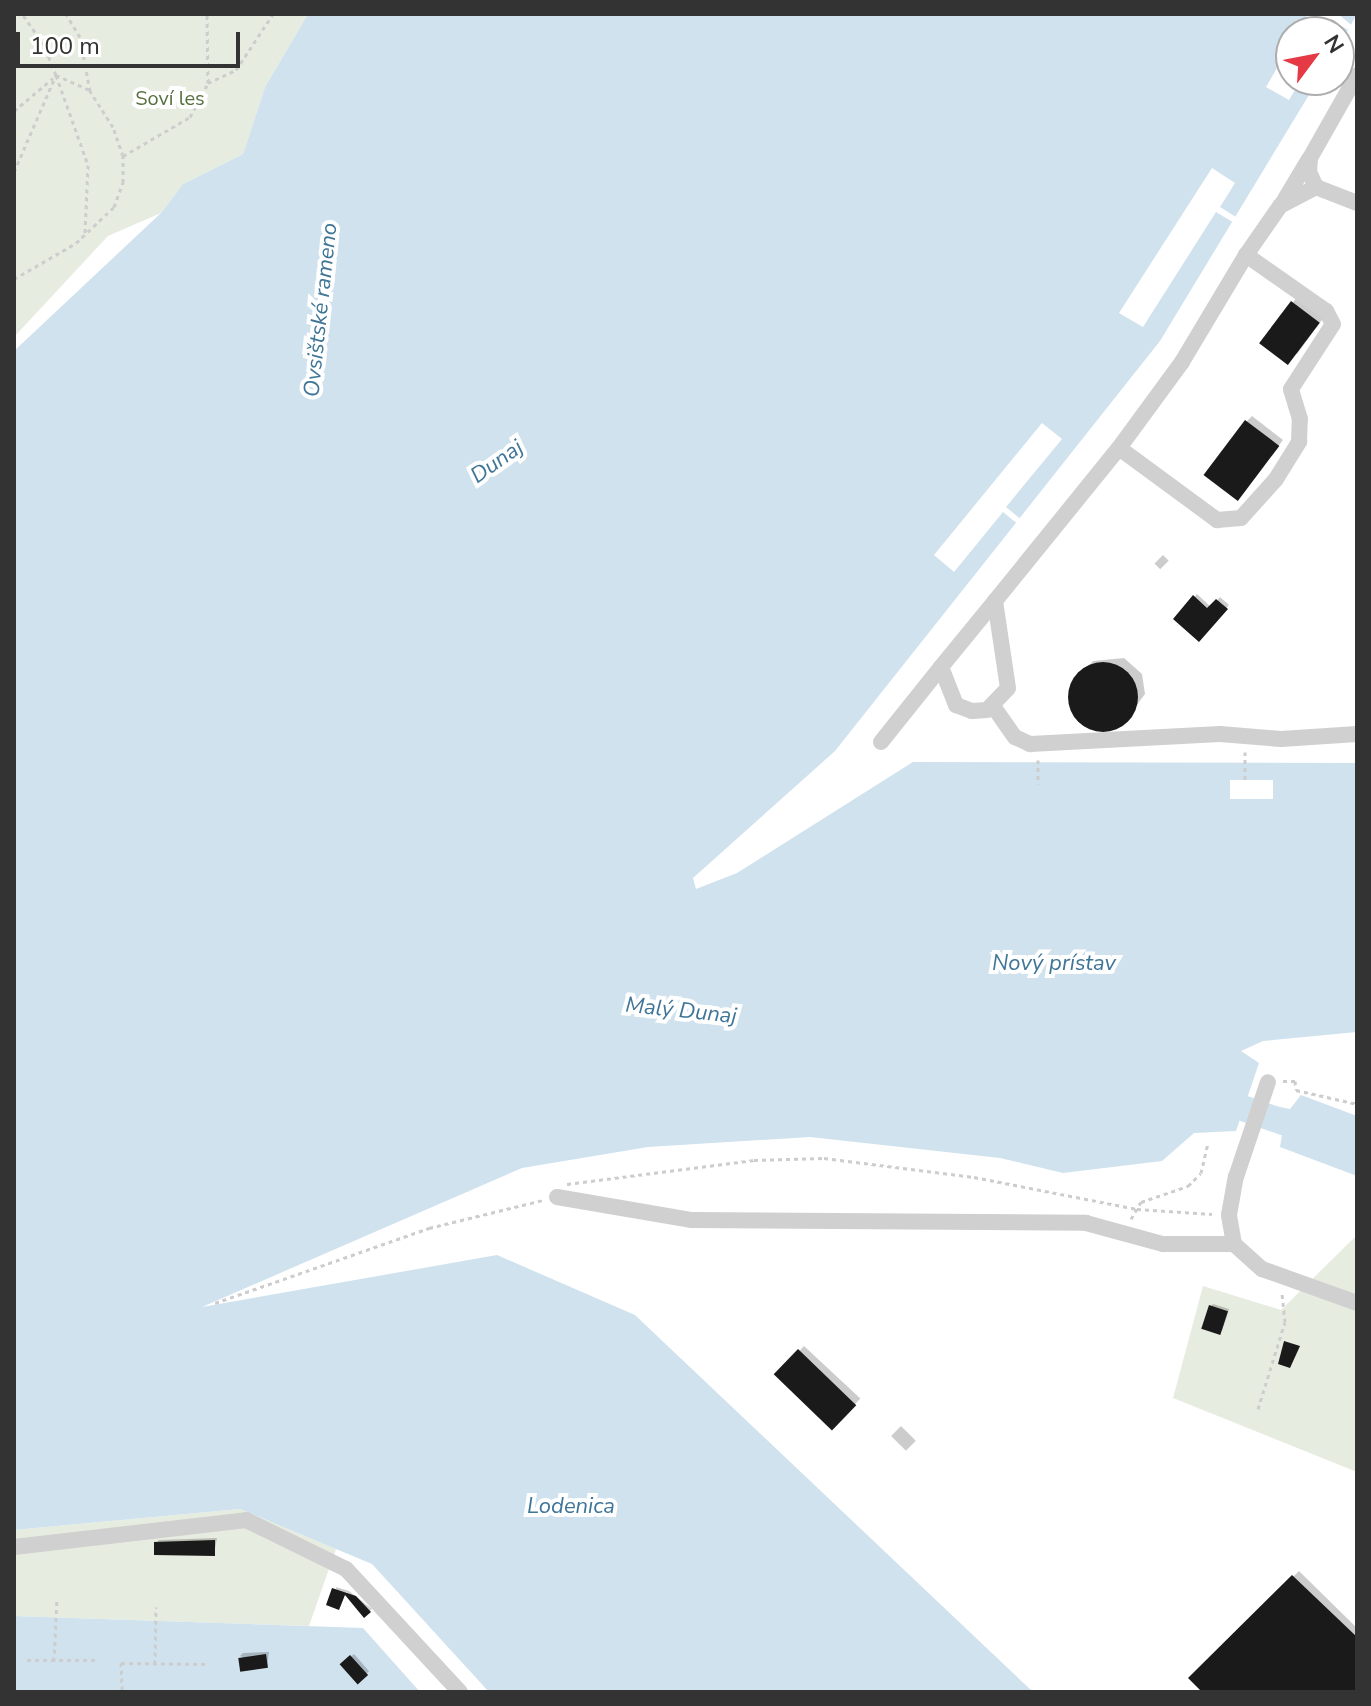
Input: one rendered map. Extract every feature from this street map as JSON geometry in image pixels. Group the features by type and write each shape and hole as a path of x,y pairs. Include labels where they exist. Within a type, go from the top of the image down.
{"lane":[{"path":"881,742 1119,448 1182,362 1246,255 1310,158 1357,75"},
{"path":"1310,158 1309,172 1316,187 1357,203"},
{"path":"1281,205 1316,187"},
{"path":"1119,448 1217,520 1241,518 1276,479 1299,442 1300,419 1291,389 1333,324 1326,311 1246,255"},
{"path":"941,667 956,705 972,711 993,706 1008,688 1008,669 995,601"},
{"path":"993,706 1015,737 1030,744 1249,733 1281,739 1357,734"},
{"path":"1274,1082 1251,1133 1229,1215 1234,1244 1262,1269 1357,1303"},
{"path":"557,1197 692,1220 1086,1223 1130,1231 1163,1244 1234,1244"},
{"path":"14,1547 246,1520 346,1569 460,1692"}],"path":[{"path":"22,14 44,45 88,165 85,233"},
{"path":"14,279 85,233 114,207 123,182 123,156 113,127 90,91 80,37 66,14"},
{"path":"123,156 190,117 208,83 207,14"},
{"path":"208,83 236,70 273,14"},
{"path":"56,75 90,91"},
{"path":"14,111 56,75"},
{"path":"14,172 56,75"},
{"path":"1245,747 1245,780"},
{"path":"1038,751 1038,784"},
{"path":"1274,1082 1295,1081 1296,1090 1357,1104"},
{"path":"1130,1231 1141,1202 1188,1186 1201,1173 1208,1142"},
{"path":"215,1303 429,1228 557,1197 572,1181 754,1160 824,1158 974,1177 1137,1209 1229,1215"},
{"path":"1258,1409 1285,1322 1280,1276"},
{"path":"54,1661 57,1598"},
{"path":"155,1664 156,1607"},
{"path":"27,1660 95,1660"},
{"path":"122,1690 121,1663 209,1664"}],"green space":[{"name":"Soví les","path":"14,14 308,14 265,87 243,154 183,184 161,213 108,236 14,337"},
{"path":"1357,1235 1357,1472 1173,1398 1203,1286 1281,1310"},
{"path":"240,1509 336,1549 309,1626 14,1616 14,1530"}],"water":[{"path":"308,14 1357,14 1355,18 1275,16 1275,96 1308,96 1160,341 835,751 693,878 696,889 737,873 913,762 1357,763 1357,1032 1263,1041 1241,1051 1259,1063 1236,1131 1194,1133 1162,1161 1063,1173 1000,1158 810,1137 648,1147 522,1168 202,1307 497,1255 635,1315 1033,1692 489,1692 372,1564 240,1509 14,1530 14,351 161,213 183,184 243,154 265,87"},
{"path":"1301,1095 1357,1116 1357,1176 1280,1147 1282,1135 1266,1129 1275,1106 1290,1109"},
{"path":"14,1616 363,1628 420,1692 14,1692"}],"pier":[{"path":"1338,14 1340,16 1307,16"},
{"path":"1275,72 1275,92 1266,87"},
{"path":"1212,168 1235,183 1220,207 1239,219 1236,224 1216,212 1143,327 1119,313"},
{"path":"1042,423 1062,439 1006,507 1023,521 1019,525 1003,512 954,572 934,555"},
{"path":"1230,780 1273,780 1273,799 1230,799"}],"building":[{"path":"1291,301 1320,323 1288,365 1259,343"},
{"path":"1245,420 1279,446 1238,501 1203,475"},
{"path":"1193,595 1207,608 1216,599 1228,609 1199,642 1173,619"},
{"path":"1103,662 1128,672 1138,697 1128,722 1103,732 1078,722 1068,697 1078,672"},
{"path":"1209,1305 1228,1311 1220,1335 1201,1329"},
{"path":"1284,1341 1300,1346 1290,1368 1278,1364"},
{"path":"798,1349 856,1405 832,1430 774,1374"},
{"path":"215,1540 215,1556 154,1555 154,1542"},
{"path":"1292,1575 1357,1637 1357,1692 1202,1692 1188,1678"},
{"path":"332,1588 356,1596 371,1612 364,1618 345,1595 339,1610 326,1605"},
{"path":"266,1654 268,1668 240,1672 238,1658"},
{"path":"350,1655 368,1675 358,1684 340,1664"}],"waterway":[{"name":"Malý Dunaj","path":"1231,1104 1357,1148"}],"water label":[{"name":"Ovsištské rameno","path":"321,310"},
{"name":"Dunaj","path":"497,462"},
{"name":"Nový prístav","path":"1054,964"},
{"name":"Lodenica","path":"571,1507"}]}
